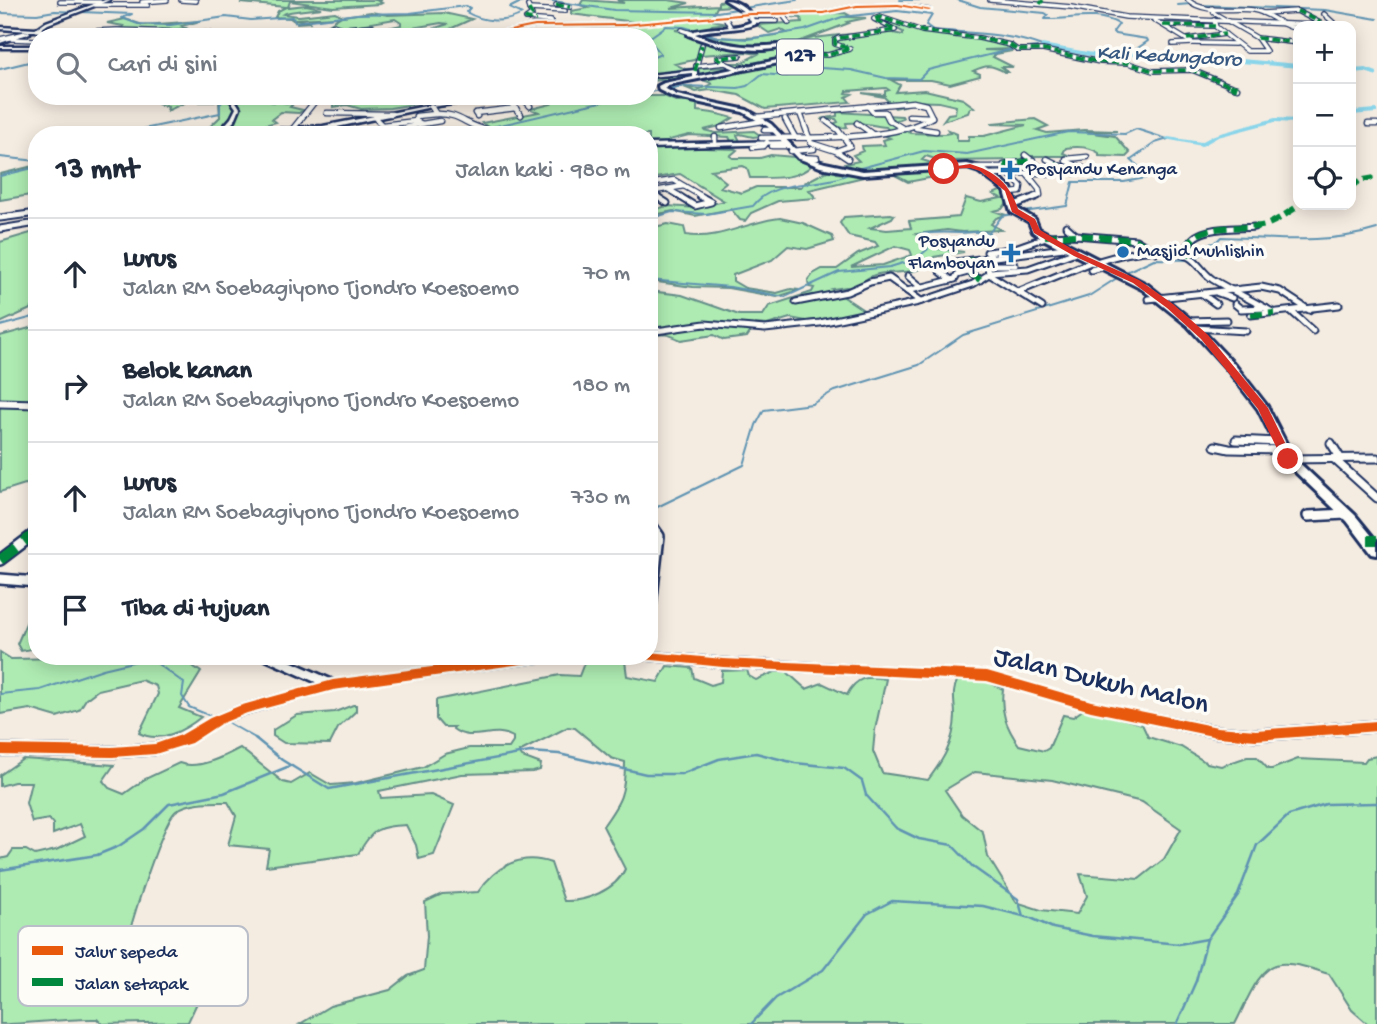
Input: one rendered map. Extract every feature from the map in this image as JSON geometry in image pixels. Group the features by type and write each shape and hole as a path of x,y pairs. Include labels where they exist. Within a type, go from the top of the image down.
{"main road":[{"path":"727,0 749,15"},
{"name":"127","path":"749,15 743,28 697,31 695,37 739,47 802,44 811,49 807,54 738,69 696,69 664,85 662,90 675,96 736,108 760,119 800,158 858,172 961,164 975,167 1010,192"},
{"path":"1010,192 1015,210 1032,221 1036,230 1064,248 1075,248 1092,265 1124,276 1163,300 1191,324 1263,408 1283,450 1372,540 1377,551"}],"street":[{"path":"117,0 167,0"},
{"path":"181,0 196,1"},
{"path":"989,0 1042,2 1151,19 1293,24"},
{"path":"60,2 105,1"},
{"path":"40,28 105,1"},
{"path":"1190,3 1212,8 1250,9 1263,13 1297,11 1314,21"},
{"path":"528,28 918,4"},
{"path":"95,5 148,5"},
{"path":"540,26 570,7 556,5"},
{"path":"906,6 929,10"},
{"path":"806,13 812,7"},
{"path":"554,26 560,22 526,19 532,15 528,8 565,11"},
{"path":"1163,25 1215,26 1247,51 1266,51 1256,38 1227,21 1212,8"},
{"path":"1263,13 1283,28 1293,29"},
{"path":"782,14 789,23"},
{"path":"1324,14 1332,21"},
{"path":"749,15 777,21"},
{"path":"725,16 730,26"},
{"path":"807,54 832,55 850,49 835,44 835,40 839,38 895,30 874,19 880,17 922,31 979,38 1010,44 1016,49 1043,50 1100,62 1131,63 1153,71 1192,70 1237,88"},
{"path":"574,25 577,19"},
{"path":"1151,19 1192,43"},
{"path":"1192,26 1197,20"},
{"path":"1214,20 1215,26"},
{"path":"351,28 380,23"},
{"path":"333,25 341,28"},
{"path":"0,28 28,30"},
{"path":"682,30 697,31"},
{"path":"4,44 26,33"},
{"path":"4,44 26,33"},
{"path":"1187,38 1225,34"},
{"path":"1256,38 1293,41"},
{"path":"4,44 28,41"},
{"path":"4,44 28,46"},
{"path":"1173,44 1235,44"},
{"path":"696,69 702,45"},
{"path":"738,69 717,58 740,56"},
{"path":"658,75 696,69 731,59"},
{"path":"696,69 709,60 724,62"},
{"path":"721,128 800,113 817,114 917,102 927,105 932,117"},
{"path":"226,126 238,108 234,105"},
{"path":"296,126 312,105"},
{"path":"334,126 429,105"},
{"path":"433,105 436,114"},
{"path":"514,105 521,115"},
{"path":"867,106 873,112 885,112 889,120 904,129"},
{"path":"477,116 475,113 516,108"},
{"path":"503,110 509,117"},
{"path":"491,111 496,118"},
{"path":"327,113 394,114 402,119"},
{"path":"416,121 416,116 453,113 471,126"},
{"path":"800,113 811,143 836,151 848,159"},
{"path":"345,124 351,114"},
{"path":"909,116 932,117"},
{"path":"363,117 378,117"},
{"path":"378,117 382,125 416,121 422,124"},
{"path":"924,124 932,117"},
{"path":"785,119 795,137"},
{"path":"413,126 440,121"},
{"path":"826,121 850,146 836,151"},
{"path":"857,123 871,133"},
{"path":"786,144 795,137 871,133 924,124 937,125"},
{"path":"1368,124 1377,124"},
{"path":"913,127 936,131"},
{"path":"764,130 774,130"},
{"path":"658,145 715,140 767,142 814,149"},
{"path":"753,147 764,146 767,142"},
{"path":"1024,155 1047,172 1075,173 1085,171 1065,159 1087,157"},
{"path":"800,158 817,158"},
{"path":"1047,159 1075,173"},
{"path":"987,174 1033,160"},
{"path":"1023,162 1036,174"},
{"path":"975,167 1036,174 1060,167 1055,163"},
{"path":"1013,164 1039,188 1041,195 1015,210"},
{"path":"997,171 1005,169"},
{"path":"1005,169 1021,186 1020,192 1010,192"},
{"path":"658,183 674,180 711,202 695,206 668,189"},
{"path":"658,191 684,186"},
{"path":"658,198 667,204"},
{"path":"0,218 28,214"},
{"path":"0,229 28,224"},
{"path":"1066,226 1076,235"},
{"path":"1191,258 1197,251 1189,244 1192,239 1208,232 1254,227"},
{"path":"990,265 1020,271 1047,263 1075,248 1066,235"},
{"path":"1042,307 990,265 987,252 1009,249 1046,237 1076,235 1139,241 1156,252"},
{"path":"658,331 699,324 762,329 791,328 961,290 980,280 990,265 1064,248"},
{"path":"1020,291 1045,283 1051,277 1115,256 1156,252 1191,258 1202,273 1274,313"},
{"path":"1036,256 1047,263"},
{"path":"948,257 980,280"},
{"path":"956,262 1015,265"},
{"path":"940,271 951,280"},
{"path":"907,291 951,280 968,272"},
{"path":"908,276 922,287"},
{"path":"796,302 847,292 888,278 921,301"},
{"path":"1037,279 1045,283"},
{"path":"1149,299 1163,300 1234,289 1278,290 1309,310"},
{"path":"1215,292 1234,301 1243,309 1266,308"},
{"path":"1202,294 1216,304"},
{"path":"893,297 902,305"},
{"path":"1251,315 1339,305"},
{"path":"1292,312 1313,331"},
{"path":"1191,324 1227,320"},
{"path":"1191,324 1246,331"},
{"path":"0,403 28,404"},
{"path":"1236,440 1337,459 1377,458"},
{"path":"1331,443 1337,459 1377,498"},
{"path":"1215,446 1229,449 1283,450"},
{"path":"1308,516 1346,514"},
{"path":"0,560 28,539"},
{"path":"0,579 28,581"},
{"name":"Jalan Dukuh Malon","path":"658,657 723,663 987,676 1091,706 1217,732 1256,735 1377,726"},
{"path":"288,665 333,685"},
{"path":"0,750 112,752 155,749 186,739 218,720 244,709 333,685 483,665"}],"green space":[{"path":"248,0 382,0 378,1 382,3 380,4 333,7 290,1 288,7 306,5 321,8 283,14 299,16 335,12 343,16 371,12 388,15 444,13 472,19 452,28 435,28 448,24 441,23 412,28 388,28 401,25 395,19 347,27 327,25 340,17 295,19 311,22 297,23 290,18 275,17 278,11 286,7 240,3 253,1"},
{"path":"583,0 624,3 617,0 668,0 689,3 671,8 718,5 718,2 725,1 733,6 717,7 714,13 718,17 707,19 726,23 712,25 708,29 675,30 731,38 787,33 781,29 769,33 757,25 802,22 801,18 793,15 845,13 849,15 846,17 866,18 847,22 849,23 793,44 813,38 840,35 888,32 903,35 903,32 884,22 890,22 933,34 985,39 1004,44 1013,49 984,50 1012,51 993,57 1013,67 1002,67 1008,72 1005,72 988,66 973,71 980,76 950,84 931,80 891,80 900,85 896,92 925,90 963,99 974,107 970,108 968,113 943,121 948,114 955,113 956,106 939,102 910,101 908,105 895,108 884,97 862,93 885,95 885,91 889,90 886,88 847,91 846,93 852,94 846,97 850,102 765,109 739,95 710,90 696,92 684,87 700,89 712,84 707,81 658,80 658,28 623,28 635,22 571,14 571,11 588,8 580,5","holes":["746,52 758,54 741,63 729,63 730,66 727,67 685,69 675,64 694,60 700,55"]},
{"path":"125,19 143,25 200,21 182,26 186,28 121,28 123,26 107,23"},
{"path":"658,96 678,102 702,102 704,104 697,106 697,111 733,118 720,126 704,130 716,133 754,131 761,136 740,134 737,135 740,141 731,141 729,137 689,135 669,140 674,147 735,149 737,150 730,156 733,158 760,158 771,155 818,159 838,166 837,173 847,174 851,168 845,164 859,161 853,155 863,151 862,146 885,145 883,140 890,138 881,134 890,132 886,127 857,123 846,123 847,127 841,128 833,124 838,122 836,119 821,119 837,116 837,112 902,116 903,118 891,122 910,133 944,134 950,133 948,130 957,134 957,141 968,141 969,136 984,136 1026,125 991,124 993,123 1035,119 1048,126 1037,130 1047,133 1117,131 1086,132 1115,136 1130,153 1126,157 1099,156 1099,153 1092,149 1075,147 1066,148 1063,153 1070,156 1025,156 1026,160 941,161 926,156 922,160 945,167 945,170 935,173 950,174 908,182 891,173 872,175 809,190 816,198 778,201 751,213 745,221 740,220 731,209 695,216 673,211 658,214 658,208 667,206 698,208 724,201 680,174 658,178 658,126 486,126 482,123 539,112 531,109 547,105 658,105","holes":["812,165 827,171 801,187 756,187 742,193 720,187 726,182 711,170 743,166 747,168 750,178 792,176"]},
{"path":"161,105 180,105 167,111 168,107"},
{"path":"219,105 292,105 290,107 303,110 299,113 281,112 272,119 276,122 262,126 210,126 220,117"},
{"path":"347,105 409,105 390,108 361,109"},
{"path":"28,167 28,195 0,200 0,174"},
{"path":"1002,190 1006,192 1009,200 1002,209 994,211 1006,215 996,218 991,224 1001,230 947,230 916,234 940,247 939,249 964,252 934,257 919,269 873,275 865,280 867,286 858,290 846,287 832,289 865,311 828,319 806,321 790,318 767,325 756,324 747,337 724,340 714,335 681,340 673,336 658,335 658,292 682,295 739,315 763,315 769,306 812,292 814,288 809,287 808,281 813,274 822,269 837,269 858,254 878,246 875,242 849,236 840,223 844,217 891,214 894,215 892,218 870,228 911,228 909,221 959,217 966,198 981,202 1001,198 993,194","holes":["895,246 910,250 912,255 883,265 851,267"]},
{"path":"780,218 803,223 832,236 834,241 807,249 788,246 772,260 733,275 733,281 745,288 777,293 799,290 777,297 728,288 658,282 658,226 668,224 684,227 686,235 698,236 722,233"},
{"path":"28,234 28,310 0,323 0,242"},
{"path":"28,328 28,484 0,492 0,336"},
{"path":"28,619 28,650 21,651 17,644"},
{"path":"0,652 11,659 28,659 28,665 191,665 201,672 179,708 201,717 188,727 164,736 139,733 158,694 156,686 141,680 98,690 86,699 79,710 57,717 30,709 0,714"},
{"path":"583,665 626,665 627,676 658,682 667,666 692,668 694,678 711,685 721,682 722,671 747,670 749,676 756,680 775,672 787,672 806,689 822,683 847,695 854,684 862,679 886,679 873,751 882,773 928,780 950,743 955,716 954,693 958,679 977,677 1003,689 1005,719 1019,745 1044,751 1049,748 1063,715 1073,717 1084,709 1142,724 1148,737 1181,747 1207,763 1221,766 1247,757 1257,757 1268,769 1272,769 1298,759 1364,762 1367,758 1377,756 1377,1024 1368,1024 1352,1010 1329,974 1280,964 1272,966 1259,979 1235,1024 300,1024 330,1006 390,990 408,976 424,970 427,936 425,902 442,894 478,892 501,868 519,860 529,859 551,863 564,901 590,897 615,883 625,869 603,826 621,797 625,762 611,758 575,728 568,727 519,752 522,757 541,764 540,770 462,774 379,791 381,798 431,795 454,805 434,855 419,859 416,845 406,825 382,828 372,834 358,854 266,866 269,849 228,845 236,816 228,802 201,803 181,808 176,811 162,836 131,926 18,926 18,1006 196,1006 188,1022 102,1024 97,1019 85,1019 0,1024 0,859 8,857 13,850 26,850 35,855 56,850 85,836 80,824 53,834 53,824 49,819 32,822 26,803 31,782 14,782 0,786 0,775 23,759 114,765 103,781 109,788 124,794 145,779 179,763 202,764 240,748 283,782 291,784 310,773 331,785 356,783 423,767 445,754 469,748 509,748 513,737 505,734 468,735 453,729 454,727 443,727 436,719 436,700 560,675 579,676","holes":["975,772 1052,780 1142,802 1181,829 1164,859 1139,879 1080,874 1087,896 1077,914 1041,910 1016,902 988,857 983,832 962,815 945,790"]},
{"path":"356,705 356,711 338,728 330,744 284,743 273,736 273,730 297,715 335,712"}],"waterway":[{"path":"0,13 37,14 55,11 132,14 122,18 138,24 170,25 226,17 251,20 292,17 296,22 357,14 410,13 465,6 470,8 466,12 473,15 486,20 501,20 522,14 509,8 525,0"},
{"path":"546,0 614,10 717,12 797,0"},
{"path":"900,0 923,0"},
{"path":"958,0 980,7 1045,13 1048,15 1045,19 1092,17 1110,20 1119,24 1113,32 1115,34 1147,39 1148,41 1135,50 1142,52"},
{"path":"1178,5 1191,4"},
{"path":"1200,5 1325,10 1377,19"},
{"name":"Kali Kedungdoro","path":"658,32 666,26 684,27 718,37 748,39 805,30 842,17 897,11 932,15 926,25 933,30 1002,36 1042,46"},
{"name":"Kali Kedungdoro","path":"1042,46 1110,58 1142,52 1293,66"},
{"path":"1018,49 1037,47"},
{"path":"658,90 685,86 738,88 747,86 762,74 787,76 800,67 851,70 886,78 919,79 928,70 1013,49"},
{"name":"Kali Kedungdoro","path":"658,50 661,54 658,55"},
{"path":"0,69 28,62"},
{"name":"Kali Kedungdoro","path":"1356,71 1366,70 1377,74"},
{"name":"Kali Kedungdoro","path":"158,126 220,113 220,105"},
{"path":"497,126 587,105"},
{"path":"1356,113 1377,111"},
{"path":"1168,139 1202,144 1216,136 1275,120 1293,121"},
{"path":"857,169 924,151 967,154 1068,132 1125,134 1136,129 1167,139"},
{"path":"1023,212 1067,206 1073,182 1124,182 1146,178 1146,173 1131,160 1155,143 1168,139"},
{"name":"Kali Kedungdoro","path":"0,157 28,160"},
{"path":"0,176 28,169"},
{"path":"658,216 672,212 707,214 753,206 774,191 827,181 852,172"},
{"path":"658,281 730,287 785,297 839,272 890,267 916,259 928,249 919,234 989,233 1002,216 1014,214"},
{"path":"1193,259 1206,252 1200,245 1215,243 1221,237 1319,239 1377,229"},
{"path":"1124,273 1154,259 1188,260"},
{"path":"658,507 744,465 756,425 764,410 812,404 832,392 919,365 963,335 1089,296 1120,276"},
{"path":"0,326 28,318"},
{"path":"0,694 40,690 120,665"},
{"path":"159,665 184,683 182,696 189,707 213,717"},
{"path":"225,721 257,739"},
{"path":"255,738 291,765"},
{"path":"291,765 329,789 530,752 559,754 646,774 681,774 719,759 756,753 795,763 844,768 862,781 866,795 896,828 919,839 952,845 973,867 1018,899 1023,916"},
{"path":"0,870 97,855 119,846 144,829 169,804 224,793 291,765"},
{"path":"1207,939 1238,895 1257,845 1289,815 1326,804 1377,803"},
{"path":"751,1024 776,998 823,970 867,914 892,901 983,906 1023,916"},
{"path":"1023,916 1053,928 1093,936 1179,944 1207,939"},
{"path":"1177,1024 1196,981 1207,939"}],"marked path":[{"path":"1040,4 1043,0"},
{"path":"556,5 570,7"},
{"path":"529,9 532,15 526,19 536,20"},
{"path":"1297,11 1318,21"},
{"path":"807,54 828,55 850,49 835,44 835,40 839,38 895,30 874,19 880,17 922,31 979,38 1010,45 1017,50 1043,50 1100,62 1128,63 1153,71 1192,70 1237,88"},
{"path":"1163,25 1215,26"},
{"path":"1187,39 1225,34"},
{"path":"1257,38 1293,42"},
{"path":"695,71 702,45"},
{"path":"722,60 717,58 740,56"},
{"path":"1004,165 1033,160"},
{"path":"1045,169 1060,167 1055,164"},
{"path":"1356,184 1377,177"},
{"path":"1186,255 1197,251 1189,244 1192,238 1208,231 1264,226 1293,209"},
{"path":"1045,236 1076,235 1136,240 1156,252"},
{"path":"980,280 956,262 987,259"},
{"path":"1251,315 1274,313"},
{"path":"0,560 28,539"},
{"path":"1368,540 1377,540"}],"cycle path":[{"path":"525,28 623,25 750,14 823,13 857,6 898,5 929,10"},
{"path":"658,657 723,663 987,676 1091,706 1217,732 1256,735 1377,726"},
{"path":"0,750 112,752 155,749 186,739 215,721 244,709 333,685 483,665"}],"place":[{"name":"Posyandu Kenanga","path":"1010,170"},
{"name":"Masjid Muhlishin","path":"1123,252"},
{"name":"Posyandu Flamboyan","path":"1011,253"}],"route":[{"path":"944,169 970,166 982,170 1008,190 1014,210 1032,221 1037,232 1112,272 1136,281 1156,294 1191,324 1231,367 1263,408 1288,459"}]}
